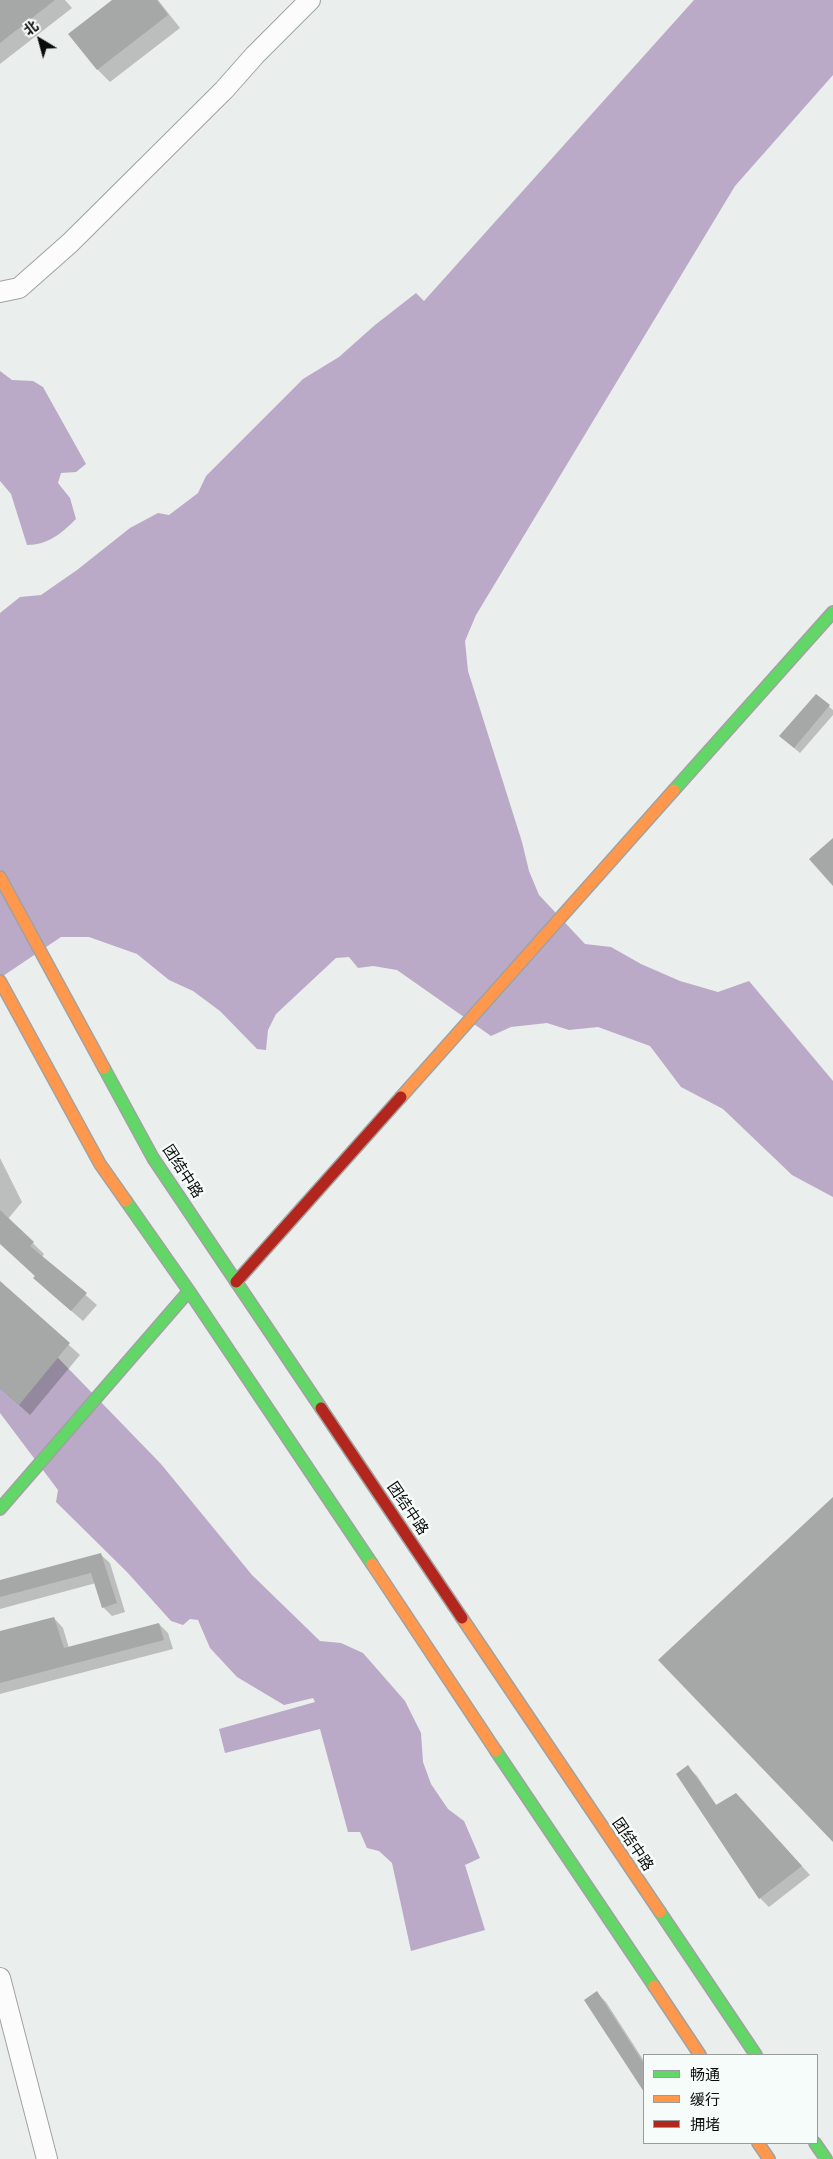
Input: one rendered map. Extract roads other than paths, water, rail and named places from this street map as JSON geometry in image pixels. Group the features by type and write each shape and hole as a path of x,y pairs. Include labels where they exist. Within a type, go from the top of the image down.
{"main road":[{"path":"236,1282 833,612"},
{"name":"团结中路","path":"0,877 153,1158 755,2054"},
{"path":"0,981 100,1164 189,1291 699,2054"},
{"path":"0,1509 189,1291"},
{"path":"759,2144 769,2159"},
{"path":"816,2144 826,2159"}],"street":[{"path":"0,292 19,288 70,243 224,90 310,0"},
{"path":"0,1978 47,2159"}]}
